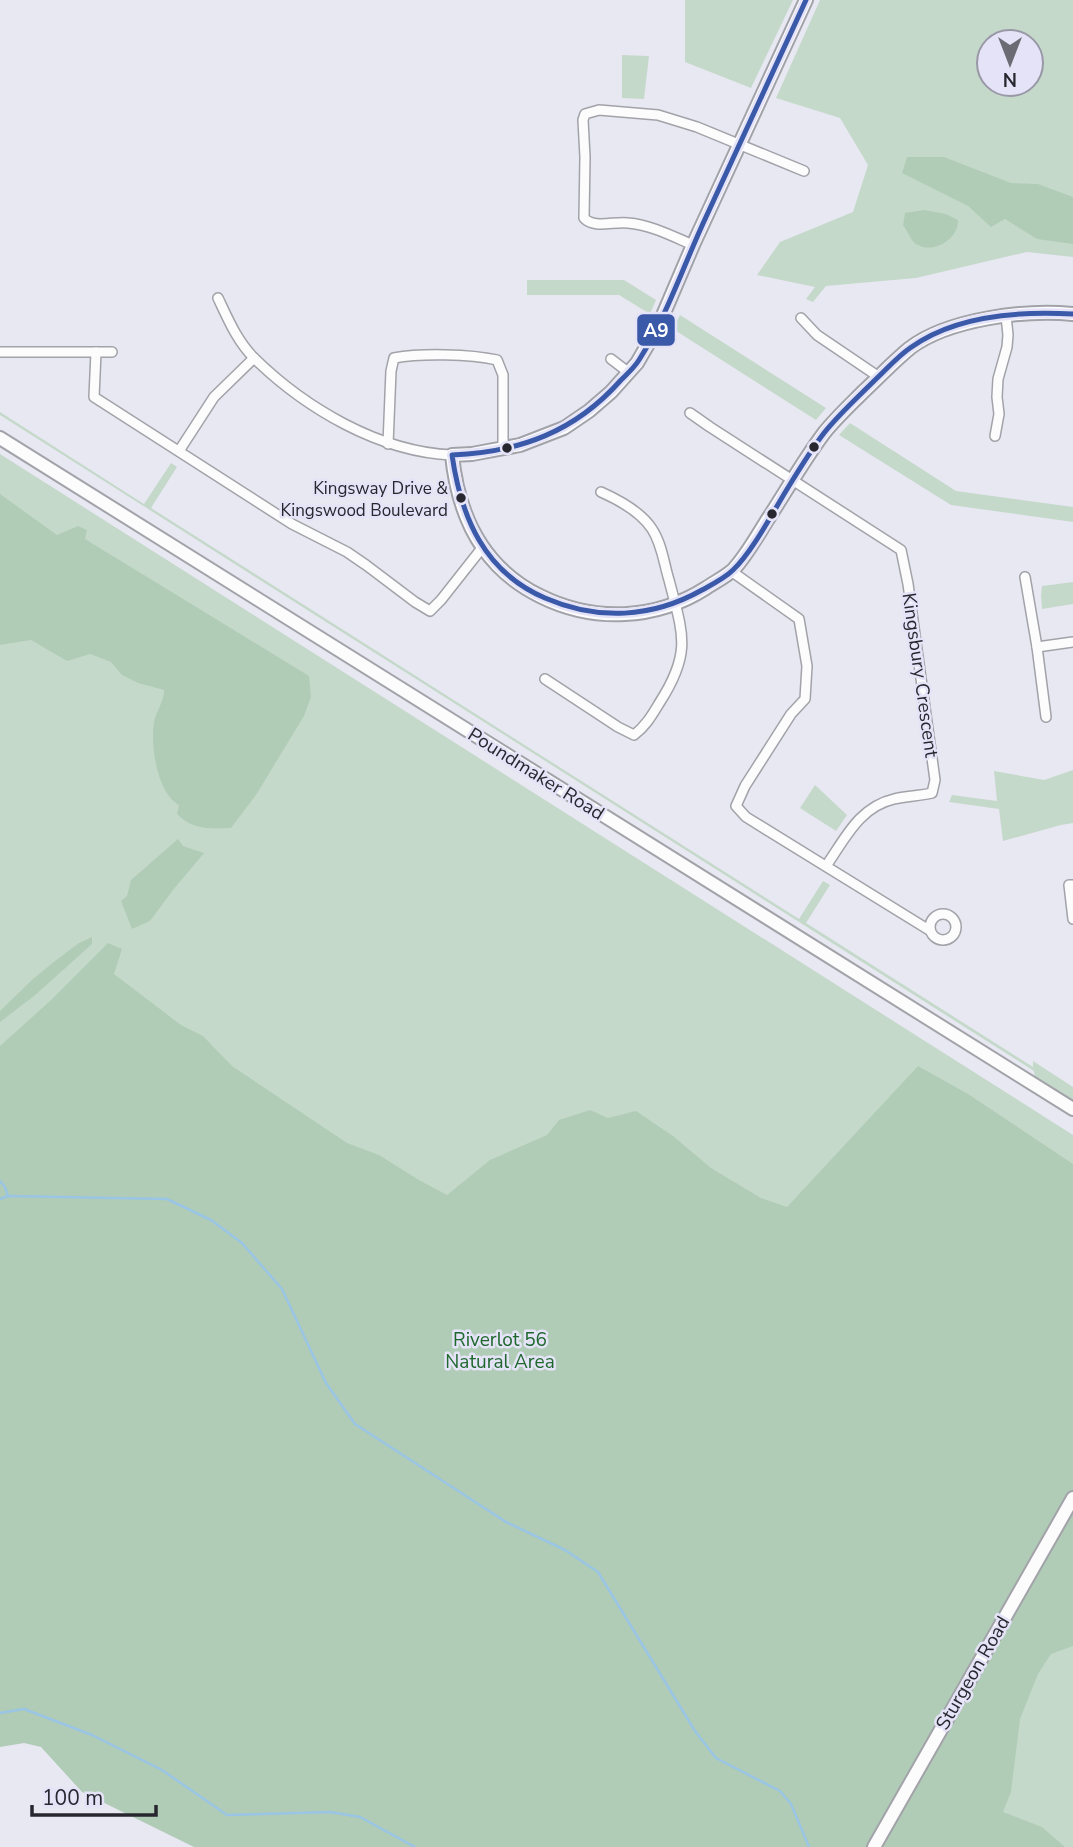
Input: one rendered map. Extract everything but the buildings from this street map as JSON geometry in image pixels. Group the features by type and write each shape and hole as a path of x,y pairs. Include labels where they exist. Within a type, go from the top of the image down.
{"street":[{"path":"218,298 232,329 254,358 300,396 344,424 388,444 436,454 472,454 542,438 564,428 611,392 637,363 651,341 806,0"},
{"path":"693,245 648,226 626,223 596,224 589,223 584,218 585,114 599,110 658,116 697,127 804,172"},
{"path":"452,455 463,508 482,548 501,569 548,600 575,609 603,614 645,613 675,604 700,592 731,571 752,546 823,435 841,414 910,348 934,334 959,325 1030,312 1073,314"},
{"path":"995,436 999,414 998,379 1007,347 1006,316"},
{"path":"801,318 817,335 879,377"},
{"path":"0,352 111,352"},
{"path":"96,352 93,397 292,524 347,552 430,611 482,548"},
{"path":"388,444 394,358 408,355 483,357 497,360 503,375 503,449"},
{"path":"180,451 214,397 254,358"},
{"path":"611,359 628,372"},
{"path":"690,413 793,480"},
{"name":"Poundmaker Road","path":"0,438 1073,1110"},
{"name":"Kingsbury Crescent","path":"793,480 901,550 910,596 935,780 932,793 893,799 866,812 854,823 826,866"},
{"path":"545,679 634,735 645,727 677,671 682,643 675,604 653,530 617,499 601,492"},
{"path":"731,571 799,619 807,666 806,699 791,714 745,786 736,806 746,817 929,930"},
{"path":"1025,577 1046,717"},
{"path":"1037,647 1073,642"},
{"path":"1073,885 1069,885 1073,919"},
{"name":"Sturgeon Road","path":"874,1847 1073,1498"}],"green space":[{"path":"685,0 793,0 751,88 685,62"},
{"path":"820,0 1073,0 1073,257 1027,252 916,278 826,286 813,302 806,299 815,287 757,275 780,242 853,212 868,165 840,118 776,98"},
{"path":"622,55 649,56 644,99 622,98"},
{"path":"907,157 944,157 1011,183 1038,184 1073,197 1073,244 1037,239 1005,219 991,227 968,206 902,173"},
{"path":"924,210 946,214 958,220 950,239 930,248 912,240 903,225 905,213"},
{"path":"527,280 624,280 656,300 650,314 619,295 527,295"},
{"path":"680,315 826,408 816,420 673,329"},
{"path":"0,412 144,504 171,463 177,467 151,508 799,919 823,881 830,885 806,923 1033,1067 1033,1061 1073,1087 1073,1105 1035,1081 1034,1071 0,415"},
{"path":"850,423 956,491 1073,507 1073,522 951,505 839,435"},
{"name":"Riverlot 56 Natural Area","path":"0,454 1073,1135 1073,1457 0,1611"},
{"path":"0,494 57,535 78,526 87,530 85,539 309,676 311,697 304,716 256,795 231,828 195,826 183,819 177,814 179,805 171,799 160,780 154,755 153,732 164,690 138,683 122,675 111,662 90,654 67,661 31,640 0,645"},
{"path":"1073,582 1073,604 1042,609 1042,586"},
{"path":"1073,770 1073,823 1003,841 999,809 949,802 952,795 997,801 994,771 1044,780"},
{"path":"815,785 847,815 836,831 800,808"},
{"path":"178,839 183,846 204,853 150,921 132,929 121,901 127,896 131,880"},
{"path":"92,937 92,944 34,996 0,1022 0,1011 33,979 79,943"},
{"name":"Riverlot 56 Natural Area","path":"108,943 122,949 114,974 181,1025 203,1036 232,1066 347,1143 379,1155 447,1195 490,1160 547,1135 559,1120 590,1110 608,1118 636,1111 673,1136 711,1168 761,1198 787,1207 918,1066 968,1094 1073,1164 1073,1646 1051,1654 1038,1674 1020,1719 1011,1792 1003,1812 1042,1827 1065,1847 194,1847 82,1792 41,1747 24,1743 0,1747 0,1046"},
{"path":"1073,1533 1073,1847 894,1847"}],"waterway":[{"path":"0,1181 8,1196"},
{"path":"0,1199 8,1196 167,1199 211,1220 242,1243 282,1289 326,1383 355,1424 506,1522 565,1550 598,1572 695,1731 716,1758 780,1791 791,1804 809,1847"},
{"path":"0,1713 24,1709 92,1735 162,1770 227,1815 330,1812 360,1817 415,1847"}],"transit line":[{"name":"A9","path":"806,0 667,308 635,366 585,413 545,436 501,449 452,455 469,521 491,558 524,587 545,598 585,610 605,613 644,611 683,599 723,578 741,562 824,433 910,348 947,328 967,322 1031,313 1073,314"}],"place":[{"name":"Kingsway Drive & Kingswood Boulevard","path":"461,498"}]}
